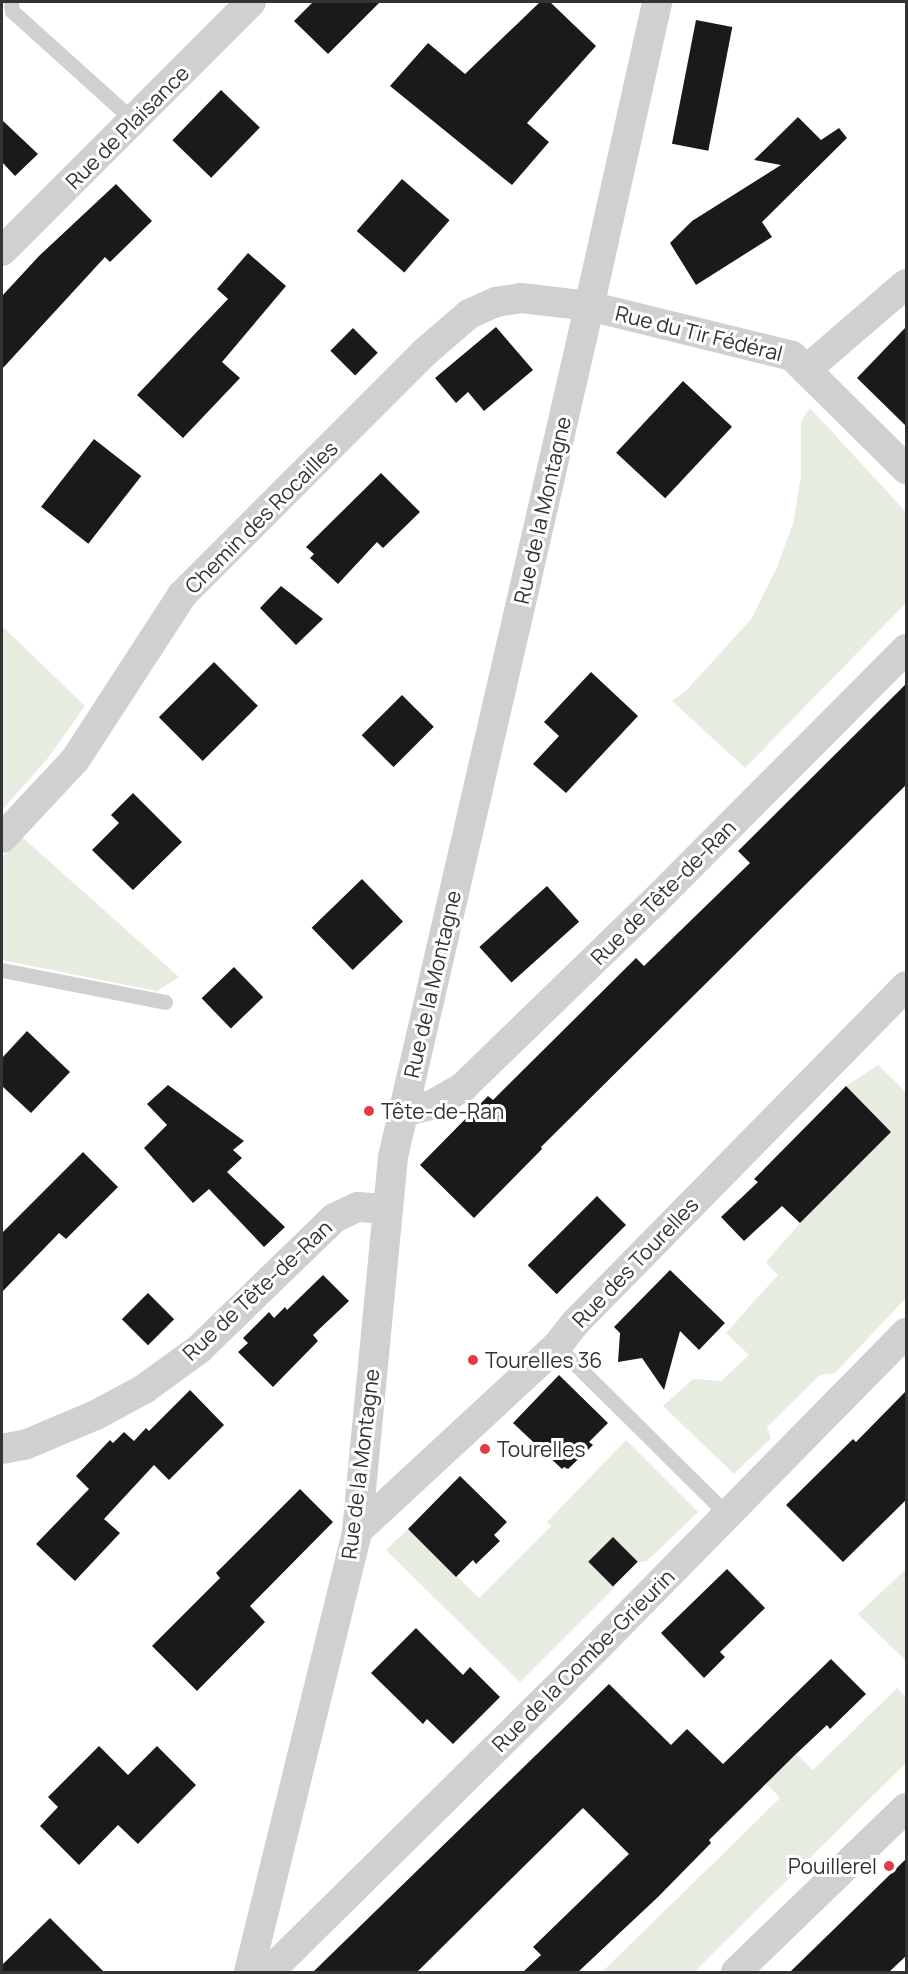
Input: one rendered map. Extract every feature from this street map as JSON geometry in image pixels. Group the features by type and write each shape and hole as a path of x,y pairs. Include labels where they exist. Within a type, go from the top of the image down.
{"street":[{"name":"Rue de Plaisance","path":"2,251 251,2"},
{"name":"Rue de la Montagne","path":"249,1972 357,1531 393,1157 657,2"},
{"path":"806,370 906,284"},
{"name":"Chemin des Rocailles","path":"2,837 75,760 183,595 425,352 469,314 496,302 521,298 589,306"},
{"name":"Rue du Tir Fédéral","path":"589,306 792,356 906,469"},
{"name":"Rue de Tête-de-Ran","path":"403,1112 432,1105 463,1087 654,902 906,648"},
{"name":"Rue des Tourelles","path":"357,1531 557,1346 583,1315 906,986"},
{"name":"Rue de Tête-de-Ran","path":"2,1449 27,1444 86,1419 144,1389 199,1349 334,1218 358,1207 388,1209"},
{"name":"Rue de la Combe-Grieurin","path":"249,1972 278,1964 728,1515 906,1333"},
{"path":"736,1972 906,1808"}],"lane":[{"path":"11,2 12,11 133,120"},
{"path":"2,970 165,1002"},
{"path":"557,1346 728,1515"}],"shaded area":[{"path":"810,408 906,512 906,603 745,768 672,701 686,691 752,618 777,567 793,524 801,476 801,421"},
{"path":"2,626 85,706 48,758 2,810"},
{"path":"22,837 179,977 157,991 2,960 2,857"},
{"path":"878,1065 906,1092 906,1298 835,1373 820,1375 767,1427 771,1438 734,1474 663,1406 693,1379 721,1381 749,1355 726,1333 778,1275 766,1262 800,1223 891,1132 846,1086"},
{"path":"626,1440 698,1512 647,1561 638,1562 613,1538 614,1588 520,1682 386,1550 408,1529 479,1598 551,1526 547,1522"},
{"path":"906,1569 906,1661 858,1614"},
{"path":"897,1688 906,1698 906,1763 694,1972 602,1972 780,1798 766,1783 796,1754 813,1770"}],"building":[{"path":"313,2 380,2 328,54 294,21"},
{"path":"540,2 550,2 596,46 527,123 549,142 512,185 390,86 428,43 465,74"},
{"path":"696,20 732,27 708,151 672,144"},
{"path":"221,90 260,128 211,178 172,140"},
{"path":"798,117 821,140 839,128 847,138 762,222 772,237 696,285 670,243 692,221 781,165 754,160"},
{"path":"2,120 38,154 15,176 2,162"},
{"path":"402,179 450,220 404,272 357,231"},
{"path":"116,184 152,221 110,262 105,257 2,369 2,296 39,256"},
{"path":"248,253 286,286 222,362 240,378 183,438 137,395 228,299 217,289"},
{"path":"496,327 533,370 484,411 468,392 456,403 435,378"},
{"path":"906,327 906,426 857,378"},
{"path":"353,328 378,353 355,375 330,351"},
{"path":"683,381 732,427 665,498 616,453"},
{"path":"94,439 141,476 88,544 41,507"},
{"path":"381,473 420,512 383,548 377,542 338,584 310,558 314,554 306,547"},
{"path":"281,586 323,619 296,645 260,608"},
{"path":"214,662 258,706 203,761 159,717"},
{"path":"591,672 638,716 566,793 533,764 559,736 544,722"},
{"path":"906,684 906,785 541,1147 542,1149 474,1218 420,1165 488,1096 493,1100 636,958 644,966 750,863 738,851"},
{"path":"402,695 434,727 394,767 362,735"},
{"path":"133,793 182,842 133,890 92,850 119,823 111,815"},
{"path":"362,879 403,921 353,970 312,928"},
{"path":"547,886 579,922 511,983 479,947"},
{"path":"234,967 263,997 231,1028 202,998"},
{"path":"27,1031 70,1072 31,1113 2,1086 2,1058"},
{"path":"168,1085 244,1141 233,1150 242,1158 227,1172 285,1227 264,1247 209,1189 193,1203 144,1148 167,1125 147,1104"},
{"path":"846,1086 891,1132 800,1223 782,1206 744,1241 721,1217 758,1182 754,1179"},
{"path":"83,1152 118,1187 66,1239 59,1233 2,1292 2,1233"},
{"path":"597,1196 626,1225 557,1294 528,1265"},
{"path":"670,1270 725,1323 699,1350 680,1331 664,1390 642,1358 618,1362 620,1333 614,1327"},
{"path":"323,1275 349,1301 313,1335 318,1341 273,1387 238,1352 248,1343 243,1338 269,1312 274,1318 285,1307 287,1310"},
{"path":"148,1293 174,1319 148,1345 122,1319"},
{"path":"559,1375 608,1423 589,1442 593,1445 568,1469 564,1467 562,1469 513,1423"},
{"path":"190,1390 224,1425 169,1480 154,1465 104,1519 120,1533 75,1581 36,1544 89,1489 76,1476 110,1440 113,1443 124,1432 134,1441 146,1428 149,1431"},
{"path":"906,1391 906,1500 843,1562 786,1505 853,1439 856,1442"},
{"path":"460,1476 507,1522 494,1535 500,1541 476,1564 473,1560 456,1577 408,1529"},
{"path":"300,1489 333,1522 250,1606 265,1622 197,1691 152,1646 220,1578 216,1573"},
{"path":"613,1537 638,1562 613,1586 588,1562"},
{"path":"727,1569 765,1608 720,1652 725,1657 704,1678 661,1633"},
{"path":"416,1628 463,1675 470,1667 500,1697 453,1744 427,1719 423,1724 371,1673"},
{"path":"831,1659 866,1694 830,1729 827,1725 796,1754 709,1840 711,1843 658,1897 578,1972 523,1972 541,1955 533,1947 629,1854 583,1808 417,1972 313,1972 609,1684 671,1745 687,1729 723,1764"},
{"path":"99,1746 128,1775 157,1746 196,1785 138,1844 118,1825 79,1865 40,1826 58,1807 48,1797"},
{"path":"906,1859 906,1956 889,1972 790,1972"},
{"path":"50,1918 104,1972 2,1972 2,1965"}],"place":[{"name":"Tête-de-Ran","path":"369,1111"},
{"name":"Tourelles 36","path":"473,1360"},
{"name":"Tourelles","path":"485,1449"},
{"name":"Pouillerel","path":"889,1866"}]}
